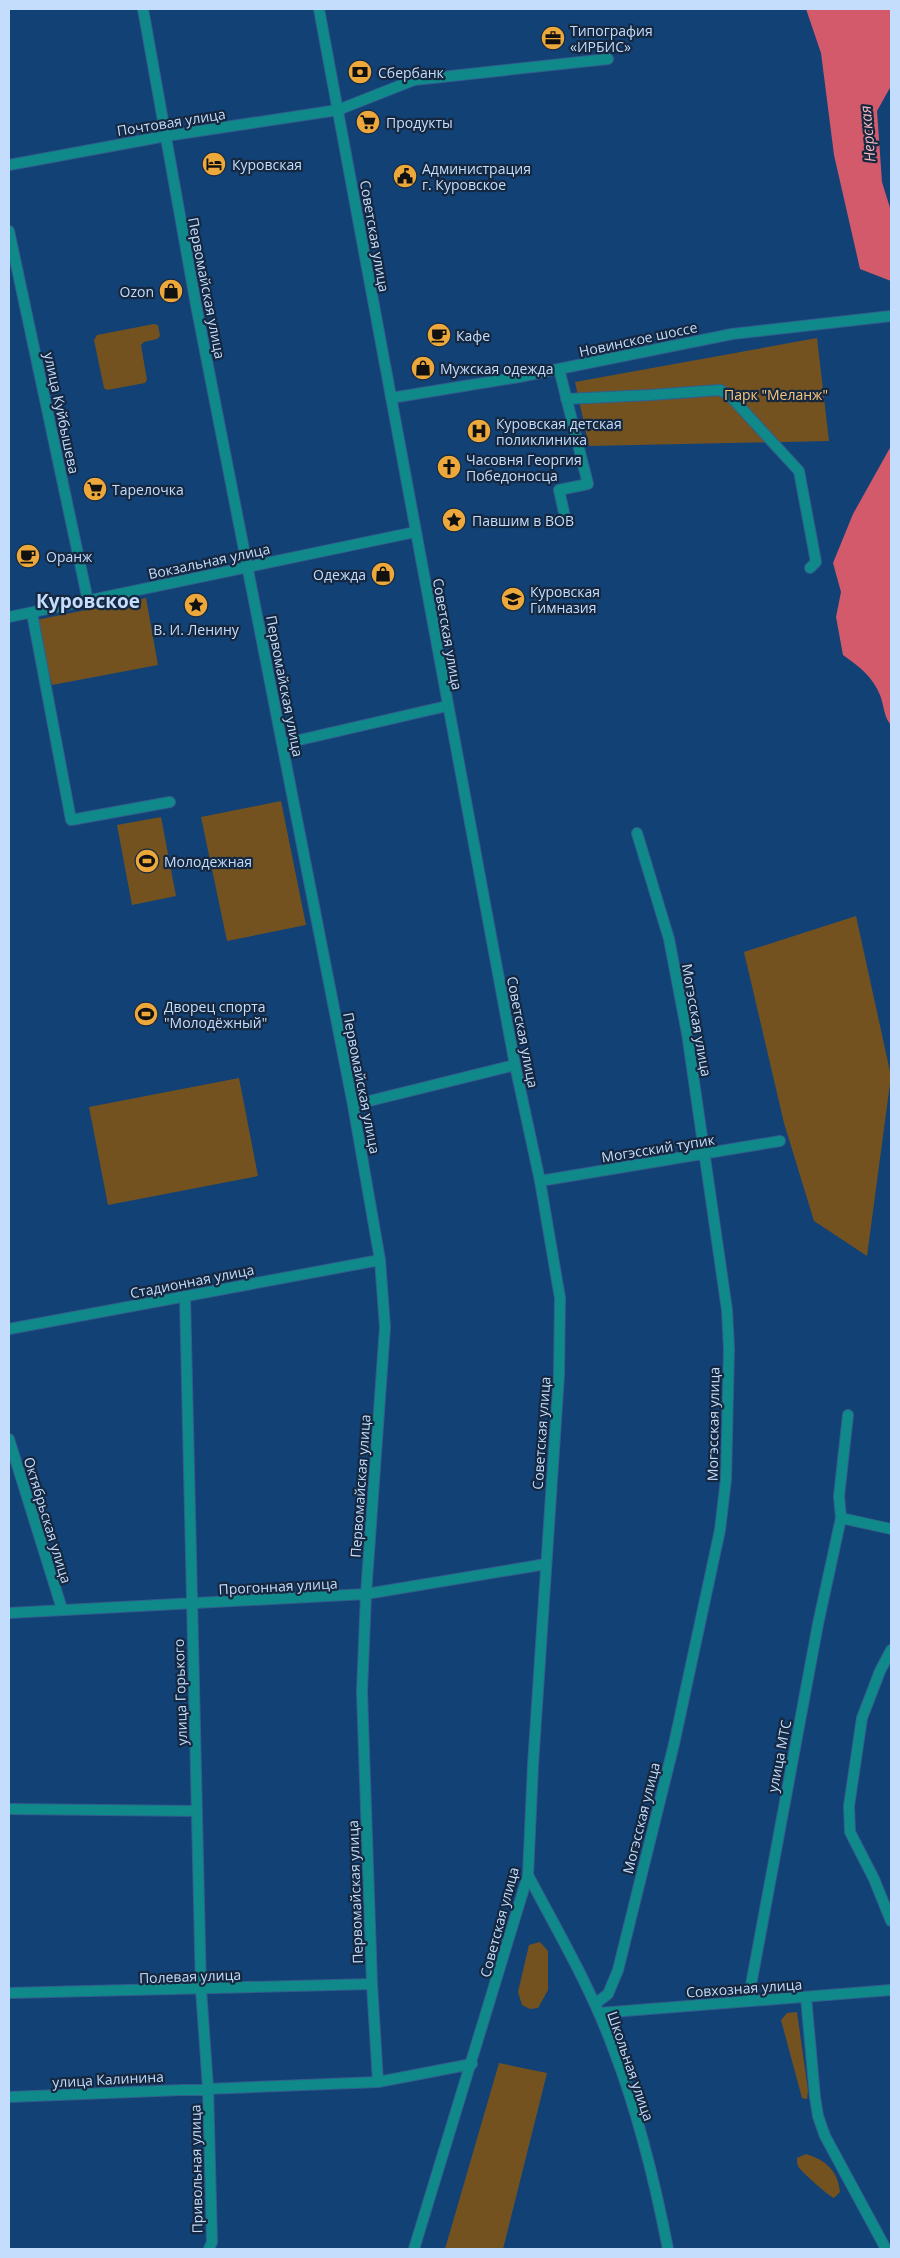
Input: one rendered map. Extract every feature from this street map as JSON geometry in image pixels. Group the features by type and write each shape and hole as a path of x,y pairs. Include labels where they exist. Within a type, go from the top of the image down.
{"street":[{"name":"Первомайская улица","path":"143,9 196,305 353,1105 380,1260 385,1327 366,1594 362,1692 372,1984 378,2082"},
{"name":"Советская улица","path":"319,9 515,1065 540,1181 560,1298 559,1376 533,1765 528,1875 472,2064 414,2249"},
{"name":"Почтовая улица","path":"9,165 166,136 338,110 414,80 608,59"},
{"name":"улица Куйбышева","path":"9,231 88,601"},
{"name":"Новинское шоссе","path":"391,398 484,384 732,334 891,316"},
{"path":"559,369 588,484 559,490 565,517"},
{"path":"566,398 720,390 730,396 799,471 816,562 810,568"},
{"name":"Вокзальная улица","path":"9,617 415,532"},
{"path":"32,613 71,820 170,802"},
{"path":"282,744 448,706"},
{"name":"Могэсская улица","path":"597,2008 608,1994 618,1970 674,1744 705,1606 721,1522 726,1479 729,1349 727,1310 687,1033 669,939 637,834"},
{"path":"353,1105 515,1065"},
{"name":"Могэсский тупик","path":"540,1181 780,1141"},
{"name":"Стадионная улица","path":"9,1329 380,1260"},
{"name":"улица Горького","path":"185,1296 201,1989 208,2088"},
{"name":"улица МТС","path":"748,2000 818,1624 840,1518 839,1496 848,1415"},
{"name":"Октябрьская улица","path":"9,1439 12,1459 62,1609"},
{"path":"840,1518 891,1529"},
{"name":"Прогонная улица","path":"9,1613 366,1594 546,1564"},
{"path":"891,1650 880,1671 862,1718 849,1806 850,1832 874,1879 891,1921"},
{"path":"9,1809 197,1811"},
{"name":"Школьная улица","path":"528,1875 597,2008 614,2049 660,2205 668,2249"},
{"name":"Полевая улица","path":"9,1993 372,1984"},
{"name":"Совхозная улица","path":"597,2008 806,1997 891,1990"},
{"path":"806,1997 818,2116 825,2136 886,2249"},
{"path":"378,2082 472,2064"},
{"name":"улица Калинина","path":"9,2097 378,2082"},
{"name":"Привольная улица","path":"208,2088 212,2242 209,2249"}],"green space":[{"path":"154,324 158,325 160,336 141,345 147,380 145,383 107,390 104,388 94,340 97,335"},
{"name":"Парк \"Меланж\"","path":"817,338 829,441 589,446 575,382"},
{"path":"146,598 158,665 52,685 36,620"},
{"path":"281,801 306,925 227,941 201,817"},
{"name":"Молодежная","path":"161,817 176,896 132,905 117,825"},
{"path":"856,916 891,1076 867,1256 814,1221 784,1123 744,952"},
{"path":"239,1078 258,1176 108,1205 89,1107"},
{"path":"540,1942 548,1951 548,1990 538,2008 530,2009 522,2005 518,1992 529,1945"},
{"path":"797,2012 808,2090 807,2099 802,2098 781,2020 787,2013"},
{"path":"499,2063 547,2073 503,2249 445,2249"},
{"path":"806,2154 825,2163 834,2172 840,2192 834,2198 803,2173 798,2166 797,2158"}],"water":[{"name":"Нерская","path":"806,9 891,9 891,86 877,111 882,182 891,211 891,281 860,269 834,155 821,53"},
{"path":"891,446 891,725 885,715 880,695 873,682 860,668 843,655 836,617 841,592 833,563 853,514"}],"place":[{"name":"Типография «ИРБИС»","path":"553,38"},
{"name":"Сбербанк","path":"360,72"},
{"name":"Продукты","path":"368,122"},
{"name":"Куровская","path":"214,164"},
{"name":"Администрация г. Куровское","path":"405,176"},
{"name":"Ozon","path":"171,291"},
{"name":"Кафе","path":"439,335"},
{"name":"Мужская одежда","path":"423,368"},
{"name":"Куровская детская поликлиника","path":"479,431"},
{"name":"Часовня Георгия Победоносца","path":"449,467"},
{"name":"Тарелочка","path":"95,489"},
{"name":"Павшим в ВОВ","path":"454,520"},
{"name":"Оранж","path":"28,556"},
{"name":"Одежда","path":"383,574"},
{"name":"Куровская Гимназия","path":"513,599"},
{"name":"В. И. Ленину","path":"196,605"},
{"name":"Молодежная","path":"147,861"},
{"name":"Дворец спорта \"Молодёжный\"","path":"146,1014"}],"district":[{"name":"Куровское","path":"88,601"}]}
